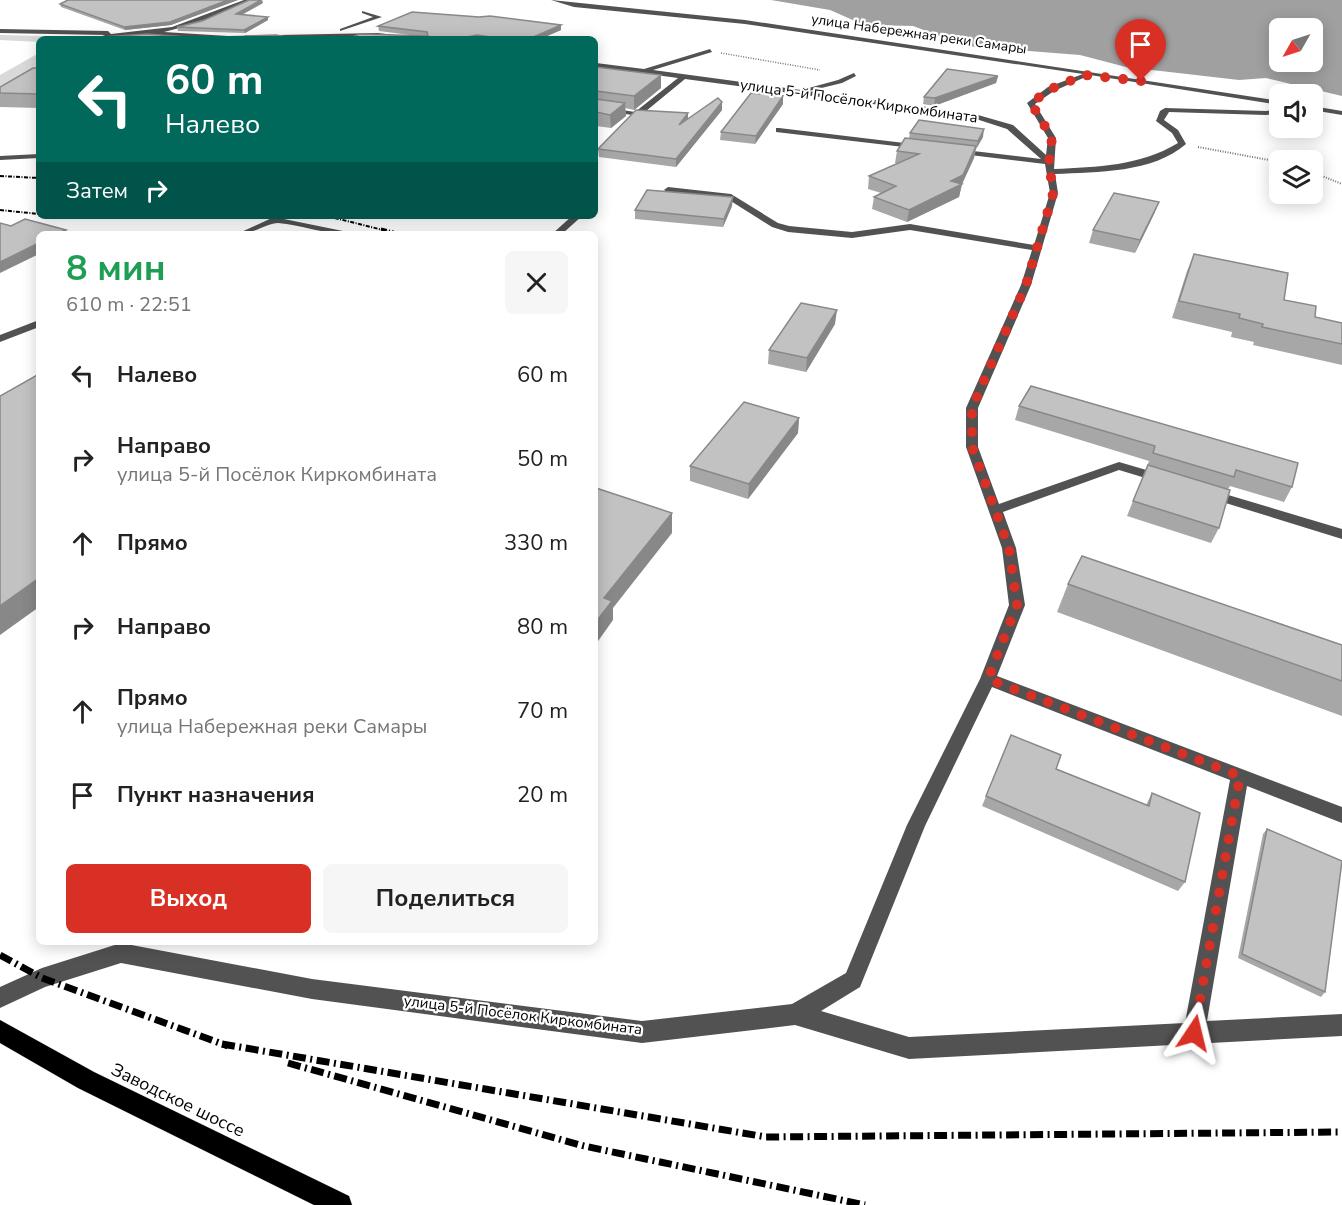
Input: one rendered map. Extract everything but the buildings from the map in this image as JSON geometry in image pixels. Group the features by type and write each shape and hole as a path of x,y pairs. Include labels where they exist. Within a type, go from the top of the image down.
{"main road":[{"name":"Заводское шоссе","path":"0,1031 86,1080 340,1205"}],"street":[{"path":"147,33 218,14 249,0"},
{"name":"улица Набережная реки Самары","path":"554,0 768,26 1269,101"},
{"path":"331,34 379,17 364,12"},
{"path":"0,31 147,33 174,36"},
{"path":"110,36 122,33"},
{"path":"295,36 331,34 407,36"},
{"path":"646,71 710,51"},
{"name":"улица 5-й Посёлок Киркомбината","path":"0,998 42,978 121,953 312,989 642,1032 795,1014 853,980 916,825 988,679 1017,605 1009,548 972,447 972,408 1026,285 1053,194 1049,167 1010,127 971,115 598,65"},
{"path":"798,92 834,84 854,75"},
{"path":"1049,167 1052,138 1031,103 1051,89 1084,75 1102,75"},
{"path":"598,108 637,114 682,77"},
{"path":"943,150 1049,167 1115,168 1172,151 1182,144 1175,132 1160,121 1163,113 1168,110 1269,113"},
{"path":"1323,110 1342,113"},
{"path":"779,130 931,148"},
{"path":"0,158 36,156"},
{"path":"668,190 728,196 775,225 788,229 852,235 910,227 1037,248"},
{"path":"560,231 574,219"},
{"path":"249,231 273,220 328,231"},
{"path":"0,339 36,324"},
{"path":"995,510 1119,466 1174,483"},
{"path":"1197,490 1342,534"},
{"path":"988,679 1342,815"},
{"path":"1194,1033 1240,776"},
{"path":"795,1014 909,1048 1342,1025"}],"path":[{"path":"710,51 854,75"},
{"path":"1182,144 1269,160"},
{"path":"1323,176 1342,184"}],"shaded area":[{"path":"771,0 1342,0 1342,96 1323,92 1323,84 1291,84 1266,78 1239,80 1126,67 1080,55 966,46 913,26 864,25 830,10"},
{"path":"0,35 46,36 36,36 36,42 0,40"},
{"path":"36,55 36,68 0,90 0,75"}],"railway":[{"path":"0,176 36,178"},
{"path":"0,210 36,214"},
{"path":"339,219 387,231"},
{"path":"381,229 389,231"},
{"path":"0,955 42,978 223,1044"},
{"path":"223,1044 766,1137 1342,1132"},
{"path":"223,1044 228,1046"},
{"path":"288,1063 584,1146 865,1205"}],"route":[{"path":"1141,81 1102,75 1084,75 1051,89 1031,103 1052,138 1049,162 1053,194 1026,285 972,408 972,447 1009,548 1017,605 988,679 1240,776 1194,1033"}]}
